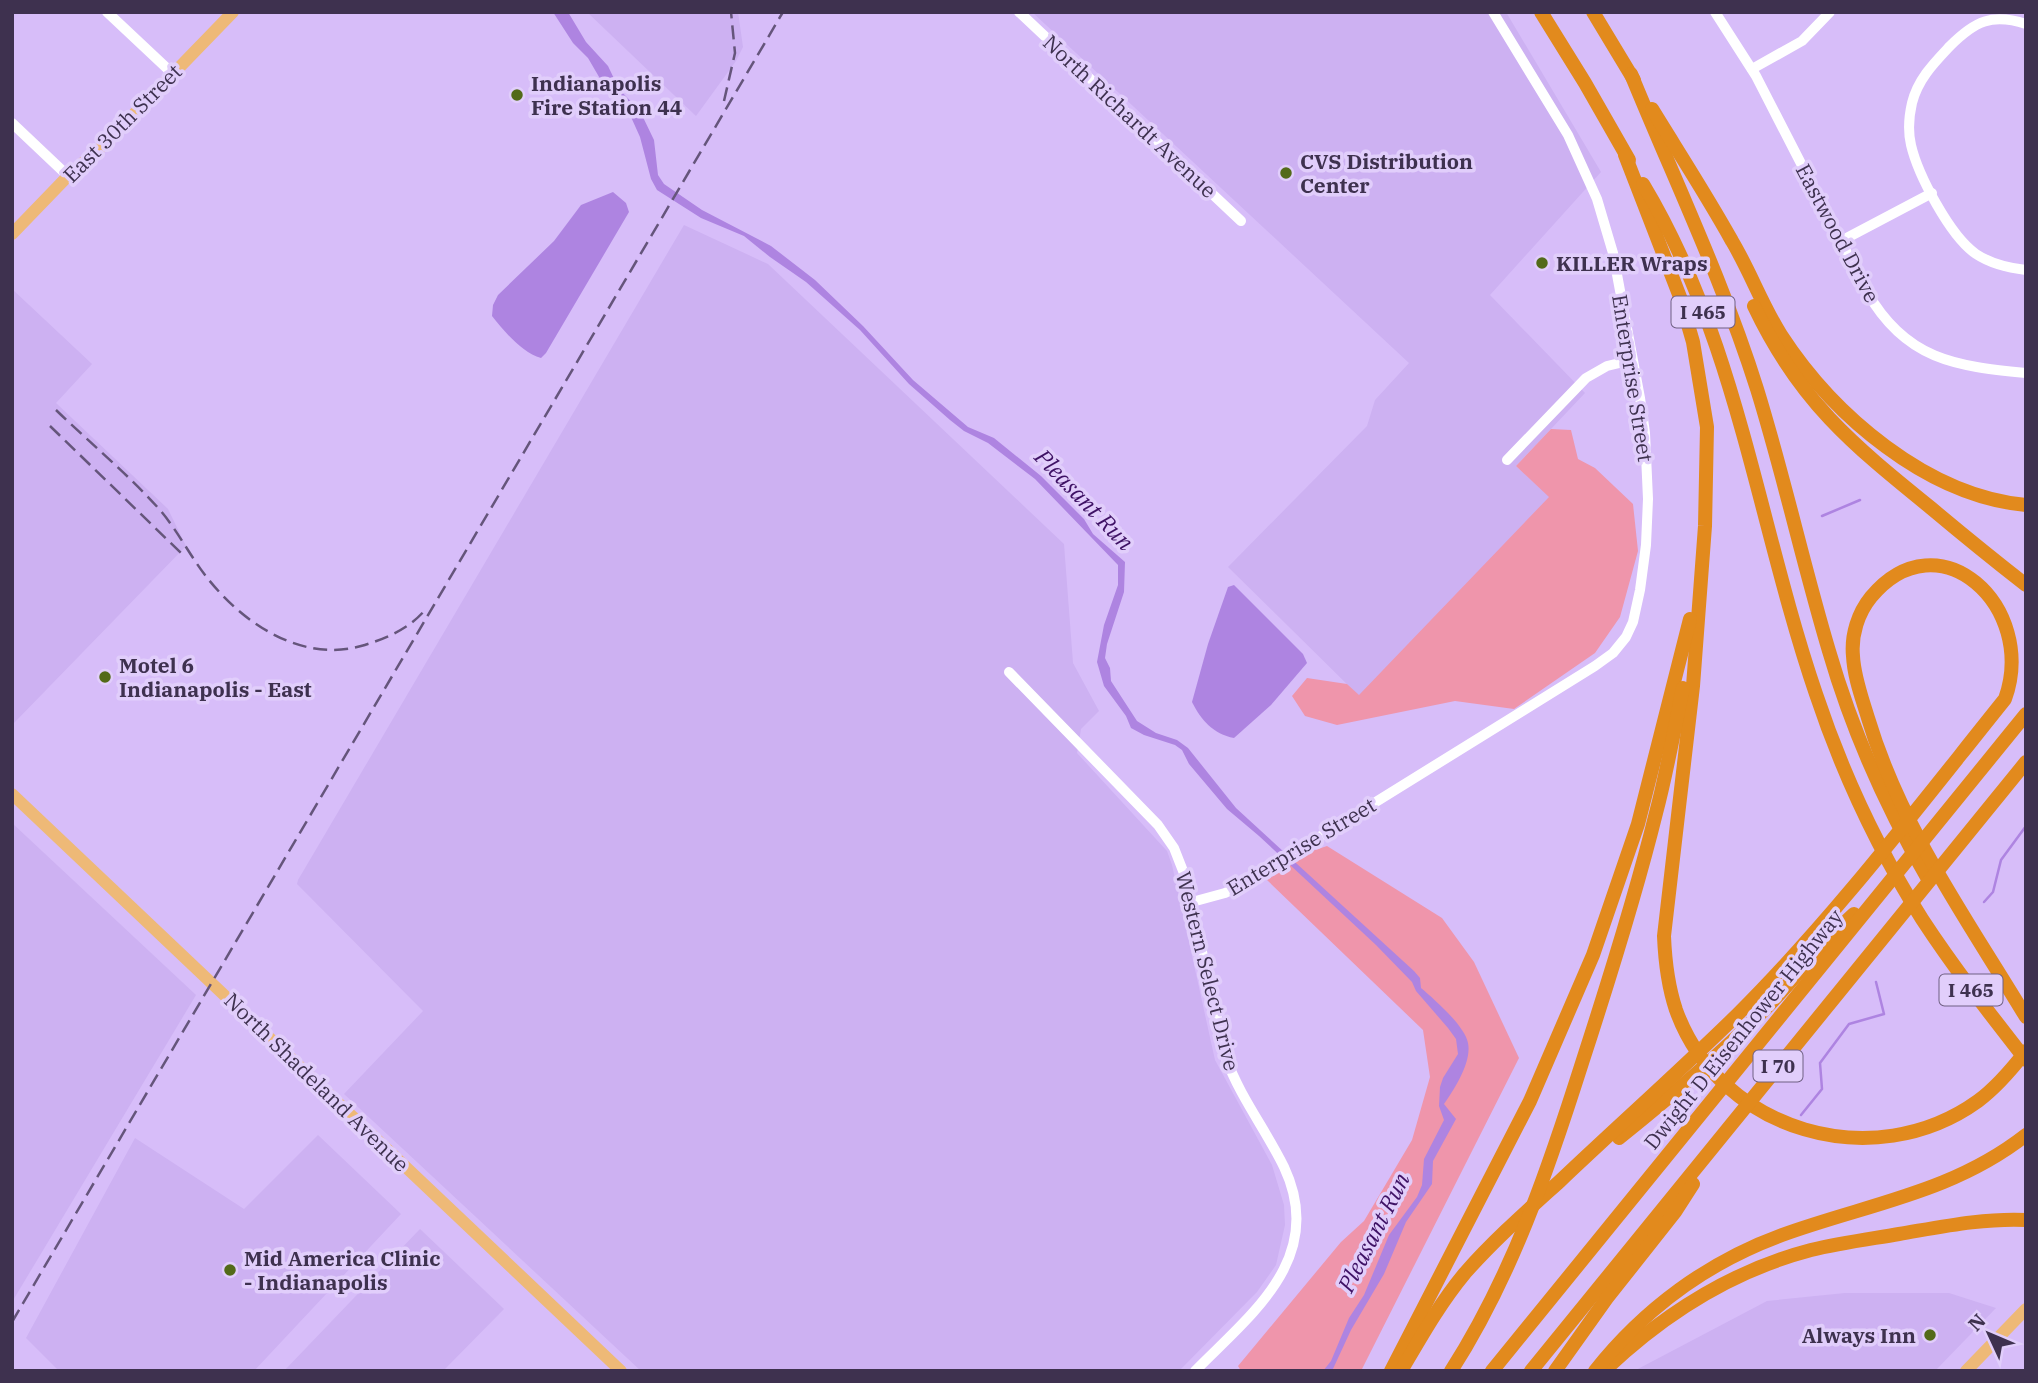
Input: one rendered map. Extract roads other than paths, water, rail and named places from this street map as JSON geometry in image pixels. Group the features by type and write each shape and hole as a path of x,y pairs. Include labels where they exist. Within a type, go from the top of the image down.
{"highway":[{"name":"I 465","path":"1541,12 1586,83 1666,223 1706,321 1733,398 1815,693 1851,785 1878,842 1933,934 2026,1060"},
{"name":"I 465","path":"1593,12 1630,74 1717,275 1767,423 1836,673 1853,722 1900,816 1982,962 2026,1017"},
{"path":"1630,74 1733,243 1778,330 1801,363 1833,400 1888,447 1940,481 1985,498 2026,505"},
{"path":"1625,155 1680,297 1702,388 1707,427 1705,526 1693,686 1664,936 1672,998 1692,1041 1706,1063 1728,1087 1773,1117 1799,1129 1832,1136 1870,1138 1910,1132 1938,1123 1976,1102 2005,1077 2019,1047"},
{"path":"1688,166 1765,328 1817,407 1869,457 2026,586"},
{"path":"1401,1371 1456,1284 1486,1251 1702,1049 1788,962 2005,699 2015,680 2020,661 2021,640 2016,621 2003,598 1991,586 1955,567 1927,566 1896,576 1880,587 1868,601 1855,630 1853,657 1859,686 1900,816"},
{"path":"1391,1371 1530,1101 1594,955 1645,799 1699,588"},
{"path":"1451,1371 1485,1314 1512,1258 1553,1149 1630,909 1657,810 1684,684 1695,646"},
{"name":"Dwight D Eisenhower Highway","path":"1492,1371 2026,714"},
{"name":"I 70","path":"1531,1371 2026,762"},
{"path":"1530,1209 1648,1115 1720,1053 1766,1008 1835,932 1888,883"},
{"path":"1555,1371 1607,1298 1675,1212 1734,1122"},
{"path":"1595,1371 1619,1342 1649,1313 1719,1264 1784,1235 1946,1183 1989,1160 2026,1135"},
{"path":"1604,1371 1641,1337 1688,1303 1724,1282 1780,1259 1827,1246 1969,1222 2026,1220"}],"main road":[{"name":"East 30th Street","path":"12,234 68,176 108,141 233,12"},
{"name":"North Shadeland Avenue","path":"12,794 621,1371"},
{"path":"1966,1371 2026,1308"}],"street":[{"path":"107,12 173,74"},
{"name":"North Richardt Avenue","path":"1018,12 1241,221"},
{"name":"Enterprise Street","path":"1192,902 1225,893 1272,866 1595,666 1613,653 1626,637 1633,622 1646,545 1648,499 1645,433 1613,253 1591,183 1568,135 1493,12"},
{"name":"Eastwood Drive","path":"1715,12 1752,69 1876,306 1895,329 1914,345 1936,357 1960,365 2026,373"},
{"path":"1752,69 1795,46 1830,12"},
{"path":"2026,24 2000,18 1971,27 1931,66 1921,81 1911,107 1909,136 1914,156 1952,230 1968,248 1986,260 2026,270"},
{"path":"12,123 68,176"},
{"path":"1841,241 1932,193"},
{"path":"1507,460 1586,378 1607,366 1632,360"},
{"name":"Western Select Drive","path":"1009,672 1161,828 1179,859 1192,902 1226,1058 1235,1080 1286,1172 1294,1202 1296,1222 1291,1251 1277,1284 1262,1303 1195,1371"}],"waterway":[{"path":"1822,516 1860,500"},
{"path":"1984,902 1993,892 2001,860 2026,826"},
{"path":"1801,1115 1822,1089 1820,1063 1849,1024 1884,1014 1876,982"}],"railway":[{"path":"724,101 735,53 731,12"},
{"path":"12,1322 783,12"},
{"path":"56,410 160,510 199,567 220,592 254,623 274,634 316,649 338,650 388,637 412,623 425,610"},
{"path":"50,426 181,553"}],"place":[{"name":"Indianapolis Fire Station 44","path":"517,95"},
{"name":"CVS Distribution Center","path":"1286,173"},
{"name":"KILLER Wraps","path":"1542,263"},
{"name":"Motel 6 Indianapolis - East","path":"105,677"},
{"name":"Mid America Clinic - Indianapolis","path":"230,1270"},
{"name":"Always Inn","path":"1930,1335"}],"water label":[{"name":"Pleasant Run","path":"1085,499"},
{"name":"Pleasant Run","path":"1373,1232"}]}
